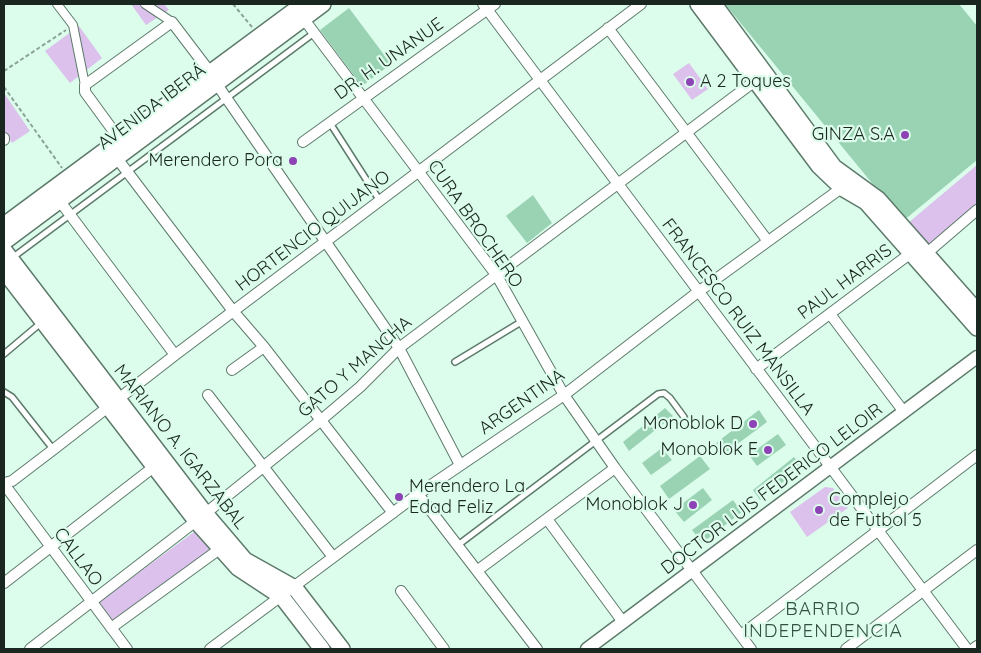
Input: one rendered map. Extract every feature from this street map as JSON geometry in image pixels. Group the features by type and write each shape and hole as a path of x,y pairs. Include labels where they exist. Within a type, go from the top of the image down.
{"main road":[{"name":"AVENIDA IBERÁ","path":"4,242 116,158 213,78 259,37 303,11 323,4"},
{"path":"698,4 818,166 847,184 878,198 977,311"},
{"path":"714,4 847,184 866,202 977,328"},
{"name":"AVENIDA IBERÁ","path":"4,225 120,140 213,78 303,11"},
{"name":"MARIANO A. IGARZABAL","path":"5,261 43,321 113,402 154,466 201,517 245,560 295,588 342,649"},
{"name":"MARIANO A. IGARZABAL","path":"5,261 201,517 221,548 238,568 282,597 322,649"}],"street":[{"path":"57,4 73,25 85,92 120,140"},
{"path":"145,4 172,22 326,241 399,348 460,465"},
{"name":"HORTENCIO QUIJANO","path":"4,483 12,481 54,450 113,402 641,4"},
{"name":"FRANCESCO RUIZ MANSILLA","path":"488,6 540,80 967,649"},
{"name":"DR. H. UNANUE","path":"303,142 488,6"},
{"name":"CURA BROCHERO","path":"303,11 314,33 497,276 564,395 595,440 751,649"},
{"path":"85,85 172,22"},
{"path":"608,28 767,240"},
{"name":"GATO Y MANCHA","path":"30,649 201,517 263,465 320,421 360,387 399,348 755,81"},
{"path":"116,158 233,311 264,347 393,513"},
{"name":"ARGENTINA","path":"210,649 295,588 333,557 418,494 564,395 767,240 847,184"},
{"path":"59,200 175,355"},
{"path":"927,252 977,210"},
{"name":"PAUL HARRIS","path":"756,369 911,253 927,252"},
{"path":"830,314 904,412"},
{"path":"232,370 264,347"},
{"name":"DOCTOR LUIS FEDERICO LELOIR","path":"587,649 977,357"},
{"path":"208,395 333,557"},
{"path":"741,635 977,456"},
{"path":"4,583 154,466"},
{"path":"478,570 615,468"},
{"name":"CALLAO","path":"4,483 127,649"},
{"path":"418,494 537,649"},
{"path":"547,519 623,622"},
{"path":"111,628 221,548"},
{"path":"846,649 977,550"},
{"path":"401,591 444,649"},
{"path":"973,649 977,646"}],"lane":[{"path":"5,261 314,33"},
{"path":"329,122 380,201"},
{"path":"4,354 43,321"},
{"path":"455,362 522,322"},
{"path":"4,392 12,397 54,450"},
{"path":"458,545 658,394 664,393 670,398 684,417"}],"path":[{"path":"233,4 259,37"},
{"path":"4,71 73,25"},
{"path":"4,87 68,177"}],"shaded area":[{"path":"131,4 164,4 169,10 146,25"},
{"path":"79,26 102,58 70,83 45,51"},
{"name":"A 2 Toques","path":"689,63 708,89 692,100 673,74"},
{"path":"4,93 30,131 12,143 4,131"},
{"path":"977,165 977,207 929,247 908,223"},
{"name":"Complejo de Futbol 5","path":"825,487 833,488 848,508 807,537 790,512"},
{"path":"198,529 213,548 114,622 99,602"}],"building":[{"name":"GINZA S.A","path":"725,4 959,4 977,26 977,160 903,221"},
{"path":"349,8 391,64 362,86 320,30"},
{"path":"533,195 552,223 527,243 506,216"},
{"path":"665,408 673,416 629,451 623,442"},
{"path":"759,410 767,422 724,454 716,443"},
{"name":"Monoblok E","path":"778,434 786,445 757,466 749,455"},
{"path":"662,448 672,460 651,475 642,463"},
{"path":"700,456 710,469 669,499 660,486"},
{"path":"794,457 802,467 760,500 753,490"},
{"name":"Monoblok J","path":"703,488 712,500 684,522 674,510"},
{"path":"733,500 742,512 702,543 692,530"}],"place":[{"name":"A 2 Toques","path":"690,82"},
{"name":"GINZA S.A","path":"905,135"},
{"name":"Merendero Pora","path":"293,161"},
{"name":"Monoblok D","path":"753,424"},
{"name":"Monoblok E","path":"768,450"},
{"name":"Merendero La Edad Feliz","path":"399,497"},
{"name":"Monoblok J","path":"693,505"},
{"name":"Complejo de Futbol 5","path":"819,510"}],"district":[{"name":"BARRIO INDEPENDENCIA","path":"823,620"}]}
